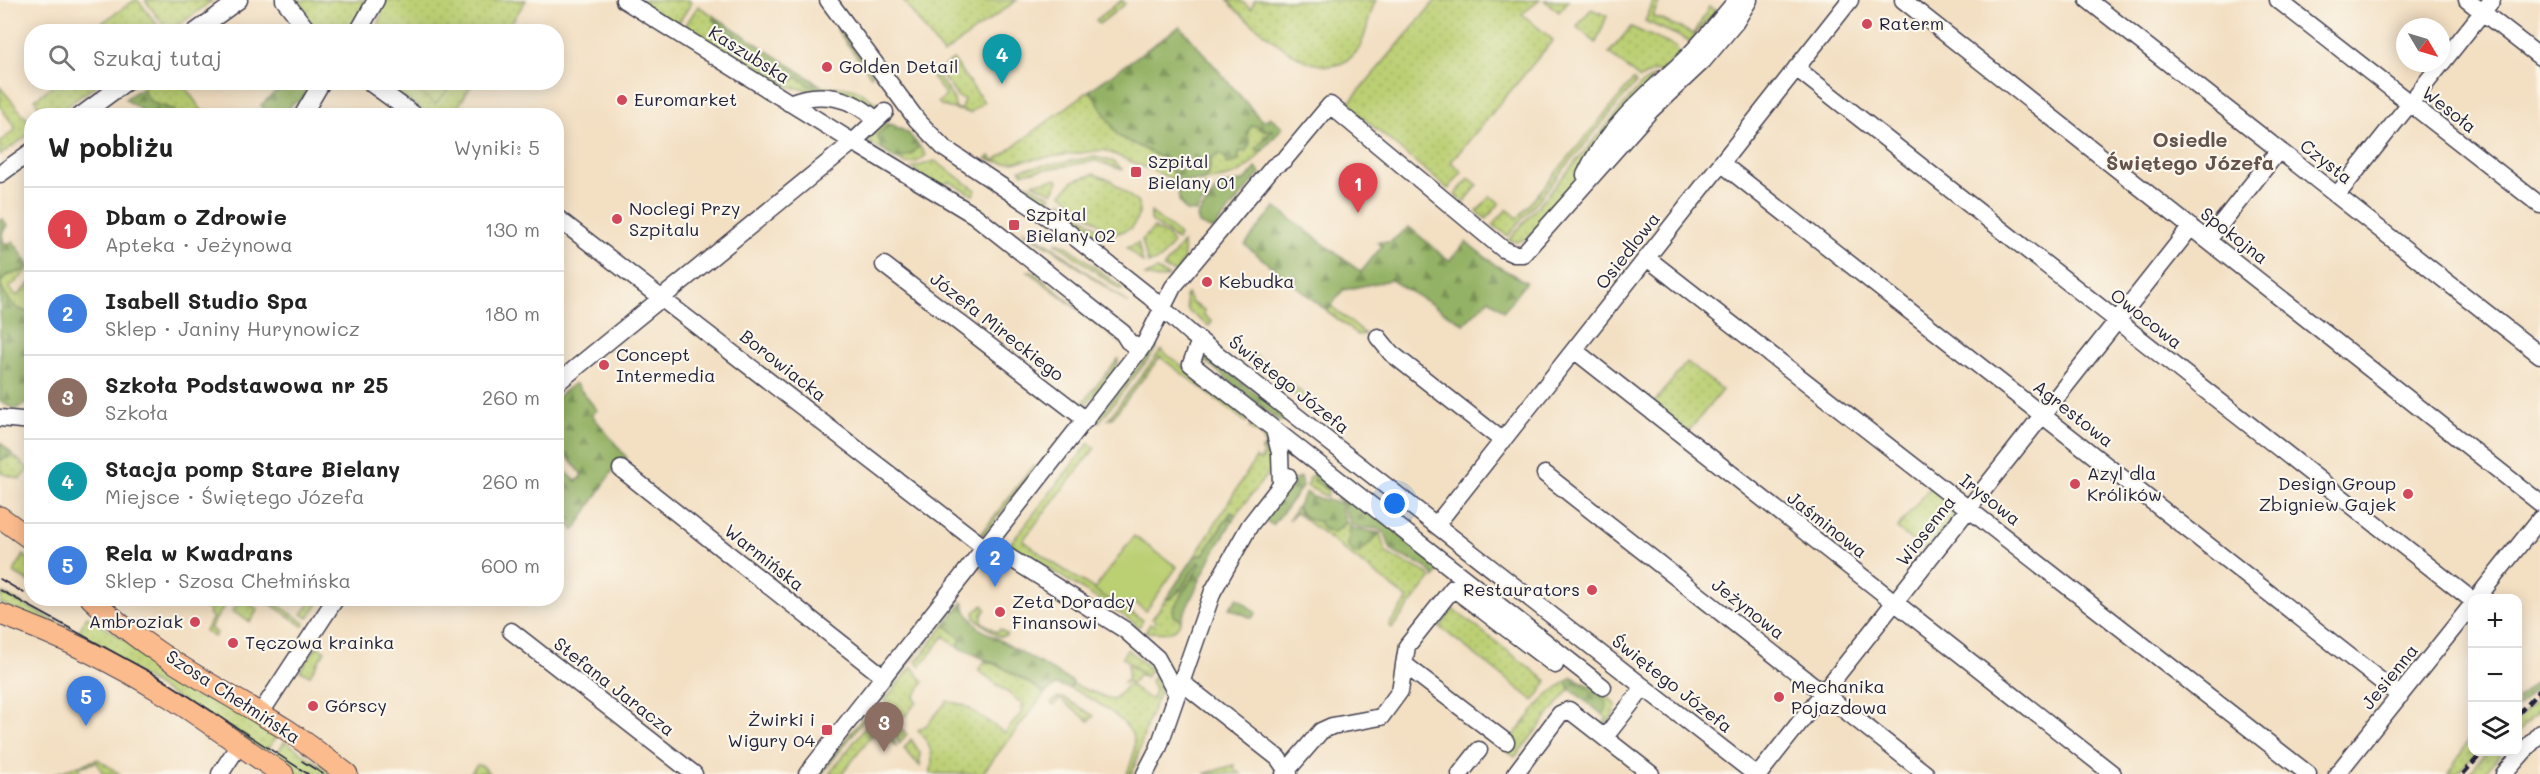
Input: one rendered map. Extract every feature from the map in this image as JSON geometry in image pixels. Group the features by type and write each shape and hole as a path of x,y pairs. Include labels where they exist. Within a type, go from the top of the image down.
{"main road":[{"path":"0,517 24,534"},
{"name":"Szosa Chełmińska","path":"100,606 126,628 219,691 260,714 347,774"},
{"name":"Szosa Chełmińska","path":"0,614 31,625 121,668 167,695 284,774"}],"street":[{"path":"206,24 239,0"},
{"path":"284,0 303,24"},
{"path":"362,24 376,0"},
{"name":"Kaszubska","path":"624,0 974,215 1123,333 1128,341 1140,350"},
{"name":"Świętego Józefa","path":"828,0 917,120 944,148 1058,224 1200,340 1757,774"},
{"path":"1577,195 1589,167 1603,146 1650,89 1679,65 1737,0"},
{"path":"807,774 1140,350 1178,280 1273,167 1285,159 1330,105 1503,249 1515,254 1524,254 1651,110 1703,61 1735,22 1749,0"},
{"name":"Osiedlowa","path":"1436,525 1850,0"},
{"name":"Spokojna","path":"1903,0 2540,503"},
{"name":"Czysta","path":"2088,0 2540,355"},
{"name":"Wesoła","path":"2278,0 2540,205"},
{"path":"2467,0 2487,6 2540,57"},
{"path":"2337,195 2487,6"},
{"name":"Owocowa","path":"1796,68 2468,597"},
{"path":"91,108 115,90"},
{"path":"307,108 317,90"},
{"path":"380,90 405,108"},
{"path":"564,377 853,142 880,116 840,98 811,97 789,102"},
{"path":"2208,240 2279,150"},
{"path":"0,174 24,157"},
{"name":"Agrestowa","path":"1721,163 2400,696"},
{"name":"Borowiacka","path":"564,223 986,546 1105,615 1157,658"},
{"name":"Wiosenna","path":"1757,774 2192,227"},
{"name":"Irysowa","path":"1647,258 2308,774"},
{"name":"Józefa Mireckiego","path":"884,265 1086,420"},
{"path":"1378,337 1391,353 1503,441"},
{"path":"1200,340 1191,364 1604,687"},
{"name":"Jaśminowa","path":"1574,350 2113,774"},
{"path":"0,418 24,420"},
{"path":"1154,774 1158,749 1178,687 1214,591 1229,559 1250,525 1285,480 1281,453 1273,429"},
{"name":"Warmińska","path":"621,469 884,676"},
{"name":"Jeżynowa","path":"1545,474 1926,774"},
{"path":"2480,594 2540,519"},
{"path":"1190,654 1157,658 1178,687 1278,758 1287,773 1321,731 1332,726 1381,717 1400,691 1407,646 1453,588 1555,665"},
{"path":"260,714 331,606"},
{"name":"Jesienna","path":"2337,774 2468,610"},
{"name":"Stefana Jaracza","path":"511,631 694,774"},
{"path":"1404,664 1506,742"},
{"path":"1605,737 1644,687"},
{"path":"1515,774 1563,712 1573,712 1652,774"},
{"path":"2504,774 2540,733"},
{"path":"220,774 239,745"},
{"path":"1145,774 1158,749"},
{"path":"1460,774 1479,750"}],"green space":[{"path":"138,0 157,24 100,24"},
{"path":"145,0 213,0 180,24 163,24"},
{"path":"290,0 365,0 359,15 352,24 312,24"},
{"path":"384,0 526,0 511,24 379,24"},
{"path":"634,0 688,0 692,2 676,23"},
{"path":"903,0 1017,0 943,54"},
{"path":"1122,0 1125,4 1099,24 1096,20"},
{"path":"1228,0 1240,0 1251,9 1255,0 1376,0 1359,48 1348,60 1335,65 1322,65 1294,55 1242,16"},
{"path":"1436,0 1540,0 1522,14 1553,40 1451,162 1462,172 1448,189 1347,105"},
{"path":"1544,0 1569,0 1559,12"},
{"path":"1654,0 1660,0 1653,16 1694,34 1709,7 1716,10 1690,41 1645,21"},
{"path":"698,6 714,16 713,20 738,41 741,50 755,57 762,65 775,66 778,73 775,81 761,76 683,29"},
{"path":"1591,9 1607,16 1596,43 1577,27"},
{"path":"714,16 826,89 819,93 798,77 783,86 775,81 778,73 775,66 762,65 755,57 741,50 738,41 713,20"},
{"path":"1180,26 1261,120 1270,117 1283,127 1263,150 1259,151 1256,148 1273,130 1263,131 1257,126 1251,126 1247,133 1250,143 1246,151 1239,152 1239,161 1226,164 1225,157 1219,154 1211,158 1209,173 1203,181 1177,181 1166,160 1118,136 1090,90"},
{"path":"1631,27 1676,47 1679,54 1662,71 1652,72 1640,79 1609,53"},
{"path":"839,29 873,74 871,76 837,30"},
{"path":"953,60 984,102 970,113 942,106 938,102 946,96 932,76 935,73 954,99 955,108 961,110 964,99 958,97 938,71"},
{"path":"1655,76 1574,185 1527,239 1516,242 1509,240 1641,85"},
{"path":"798,77 812,86 854,89 879,105 884,101 885,105 877,114 803,89 783,86"},
{"path":"1633,80 1636,83 1508,236 1493,225 1507,209 1518,218"},
{"path":"0,87 24,116 24,138 0,155 0,142 16,129 0,106"},
{"path":"47,90 89,90 64,108 39,108 35,99"},
{"path":"138,90 144,90 150,100 168,108 138,108 125,99"},
{"path":"144,90 187,90 200,108 168,108 152,103 145,97"},
{"path":"277,90 310,90 304,99 291,104 291,108 263,108 261,105"},
{"path":"391,90 469,90 457,108 419,108"},
{"path":"417,90 448,90 435,104"},
{"path":"1090,90 1118,136 1166,160 1177,181 1104,150 1004,163 994,161"},
{"path":"885,123 893,125 886,127 911,155 919,146 926,155 917,162 906,164 871,144 867,139"},
{"path":"893,125 908,133 919,146 911,155 895,159 883,150 877,135 886,127"},
{"path":"1251,126 1273,129 1273,132 1264,137 1259,151 1263,150 1256,159 1237,174 1203,181 1209,173 1211,158 1219,154 1225,157 1239,152"},
{"path":"1095,157 1114,162 1123,170 1096,161 1022,173 1020,169"},
{"path":"935,161 976,190 973,195 950,182 937,186 912,168"},
{"path":"1256,168 1260,173 1213,230 1199,224 1197,217 1219,186 1246,180"},
{"path":"1094,174 1110,180 1138,203 1139,214 1132,228 1113,235 1062,194 1073,181"},
{"path":"1469,178 1478,185 1464,202 1455,195"},
{"path":"1056,179 1058,181 1053,193 1033,183"},
{"path":"1026,184 1052,197 1051,200 1045,202 1021,190 1022,185"},
{"path":"1207,186 1210,192 1196,212 1186,211 1179,201 1178,188"},
{"path":"1490,196 1500,203 1486,219 1477,212"},
{"path":"1061,201 1106,235 1092,232 1078,224 1066,214"},
{"path":"1275,207 1361,272 1382,246 1377,242 1390,242 1409,227 1449,261 1466,242 1497,266 1526,282 1504,311 1489,299 1464,324 1391,280 1343,290 1327,311 1245,245"},
{"path":"1151,212 1176,232 1179,236 1177,240 1150,220"},
{"path":"3,219 7,225 2,233 3,242 8,245 13,241 24,258 24,270 6,276 0,283 0,220"},
{"path":"1154,228 1168,236 1173,243 1161,259 1148,264 1142,240"},
{"path":"1022,229 1052,246 1129,304 1050,247 1027,235"},
{"path":"1055,242 1066,245 1123,289 1120,290"},
{"path":"1138,243 1143,263 1127,248"},
{"path":"1183,243 1184,258 1176,273 1163,268"},
{"path":"24,270 24,274 9,288 17,296 24,290 24,311 11,303 4,293 0,283 6,276"},
{"path":"1156,270 1169,276 1158,279 1145,276"},
{"path":"1028,271 1032,271 1122,344"},
{"path":"0,283 8,298 16,307 24,311 24,405 15,409 0,402"},
{"path":"1187,294 1192,303 1204,310 1204,315 1212,322 1209,326 1188,311 1185,297"},
{"path":"1331,306 1365,334 1358,335 1327,311"},
{"path":"1155,346 1157,348 1099,422 1098,417"},
{"path":"1161,350 1277,440 1266,456 1275,464 1236,515 1231,512 1203,555 1195,556 1256,458 1260,461 1264,454 1261,451 1263,448 1268,451 1270,449 1265,446 1262,436 1249,427 1251,423 1248,420 1246,422 1160,357 1112,418 1108,419"},
{"path":"1202,352 1285,416 1283,421 1279,421 1199,356"},
{"path":"1253,354 1311,400 1308,405 1249,358"},
{"path":"1119,358 1116,368 1084,407 1079,407"},
{"path":"1687,362 1722,390 1688,432 1653,404"},
{"path":"575,383 597,410 592,415 627,458 615,467 574,531 564,519 564,470 576,481 581,478 581,473 564,453 564,392"},
{"path":"0,442 14,456 0,460"},
{"path":"1089,443 1095,448 1023,540 1050,561 1143,620 1139,627 1010,544"},
{"path":"14,456 24,465 24,475 20,479 0,473 0,460"},
{"path":"1033,466 1035,469 984,534 979,536"},
{"path":"1317,472 1323,488 1328,490 1327,497 1307,486 1309,477"},
{"path":"1317,472 1332,481 1328,490 1313,480"},
{"path":"1300,477 1302,487 1273,525 1264,520 1293,481"},
{"path":"1930,487 1955,506 1955,514 1926,552 1897,529"},
{"path":"1341,489 1442,566 1434,578 1427,568 1392,551 1381,531 1351,524 1341,501 1337,499"},
{"path":"1306,492 1313,497 1340,503 1346,522 1333,533 1321,527 1320,521 1306,518 1297,507"},
{"path":"1297,507 1300,514 1341,529 1346,522 1369,543 1380,533 1386,553 1427,573 1431,579 1392,628 1389,625 1408,599 1296,513 1289,520"},
{"path":"1231,512 1236,515 1211,557 1181,620 1174,616 1173,609 1201,563 1198,562 1181,589 1170,599 1166,599 1195,556 1203,555"},
{"path":"1350,528 1380,533 1356,554 1348,547"},
{"path":"1134,536 1177,567 1146,611 1133,602 1126,611 1094,590"},
{"path":"24,555 24,579 13,573"},
{"path":"1198,562 1201,566 1181,594 1174,616 1181,620 1179,625 1167,632 1145,632 1150,624 1154,625 1156,621 1152,619 1166,599 1170,599 1181,589"},
{"path":"2,593 78,633 87,616 277,735 266,753 76,636 0,603"},
{"path":"956,597 960,599 881,699 881,695"},
{"path":"1238,598 1256,613 1252,618 1229,608"},
{"path":"963,602 967,613 980,629 1073,682 1070,688 1056,685 1045,693 1002,667 958,647 961,639 945,625"},
{"path":"983,605 986,609 982,615 982,622 997,632 1000,629 1007,634 1005,636 998,636 975,618 974,612"},
{"path":"202,606 224,606 210,628 217,633 214,637 205,631 213,618 209,614 210,611"},
{"path":"236,606 252,606 258,609 250,622 232,611"},
{"path":"273,606 280,606 305,623 303,626"},
{"path":"308,606 316,606 308,618 302,614"},
{"path":"1453,609 1547,681 1534,701 1440,627"},
{"path":"945,625 961,639 958,647 944,636 920,667 916,662"},
{"path":"317,646 325,651 310,675 300,671"},
{"path":"1128,649 1150,669 1146,677 1122,657"},
{"path":"985,661 1002,667 1045,693 982,774 930,774 931,750 918,730 927,725 947,701 964,705 1005,733 1023,711 1021,709 1024,705 978,670"},
{"path":"1128,664 1146,677 1139,675 1132,683 1127,681 1123,684 1128,677"},
{"path":"912,667 924,682 914,697 917,702 905,716 899,717 885,700"},
{"path":"1155,675 1160,692 1149,718 1132,774 1127,774 1134,747 1133,737 1129,730 1106,708 1070,688 1072,684 1113,700 1129,684 1151,700 1155,691 1151,681"},
{"path":"1572,677 1602,691 1616,705 1607,723 1601,726 1607,718 1602,714 1606,710"},
{"path":"1572,677 1606,700 1606,710 1602,714 1570,689 1567,681"},
{"path":"2540,678 2540,684 2522,703 2522,694"},
{"path":"1567,681 1570,689 1515,757 1503,748 1546,696"},
{"path":"2540,696 2540,708 2522,728 2522,715"},
{"path":"1057,698 1064,698 1094,716 1089,721 1060,699 1054,705 1051,703"},
{"path":"869,710 871,711 822,774 818,774"},
{"path":"875,715 886,721 896,746 876,730 842,774 829,774"},
{"path":"891,721 907,734 899,744"},
{"path":"911,739 920,753 920,766 904,749"},
{"path":"285,741 333,774 299,774 273,759"},
{"path":"2468,741 2468,756 2473,756 2457,774 2448,774"},
{"path":"2484,756 2499,756 2483,774 2469,774"},
{"path":"98,759 120,774 103,774 97,762 79,767 80,771 74,774 54,774"},
{"path":"477,765 483,766 489,773 470,774"},
{"path":"1234,765 1235,770 1241,774 1204,774"}],"tram line":[{"path":"0,579 24,593"},
{"path":"0,590 24,603"},
{"path":"29,606 161,678 308,774"},
{"path":"302,761 323,774"}],"railway":[{"path":"2522,710 2540,690"},
{"path":"2463,774 2479,756"}],"place":[{"name":"Raterm","path":"1867,24"},
{"name":"Golden Detail","path":"827,67"},
{"name":"Stacja pomp Stare Bielany","path":"1002,84"},
{"name":"Euromarket","path":"622,100"},
{"name":"Szpital Bielany 01","path":"1136,172"},
{"name":"Dbam o Zdrowie","path":"1358,213"},
{"name":"Noclegi Przy Szpitalu","path":"617,219"},
{"name":"Szpital Bielany 02","path":"1014,225"},
{"name":"Kebudka","path":"1207,282"},
{"name":"Concept Intermedia","path":"604,365"},
{"name":"Azyl dla Królików","path":"2075,484"},
{"name":"Design Group Zbigniew Gajek","path":"2408,494"},
{"name":"Isabell Studio Spa","path":"995,587"},
{"name":"Restaurators","path":"1592,590"},
{"name":"Zeta Doradcy Finansowi","path":"1000,612"},
{"name":"Ambroziak","path":"195,622"},
{"name":"Tęczowa krainka","path":"233,643"},
{"name":"Mechanika Pojazdowa","path":"1779,697"},
{"name":"Górscy","path":"313,706"},
{"name":"Rela w Kwadrans","path":"86,726"},
{"name":"Żwirki i Wigury 04","path":"827,730"},
{"name":"Szkoła Podstawowa nr 25","path":"884,752"}],"district":[{"name":"Osiedle Świętego Józefa","path":"2190,152"}]}
